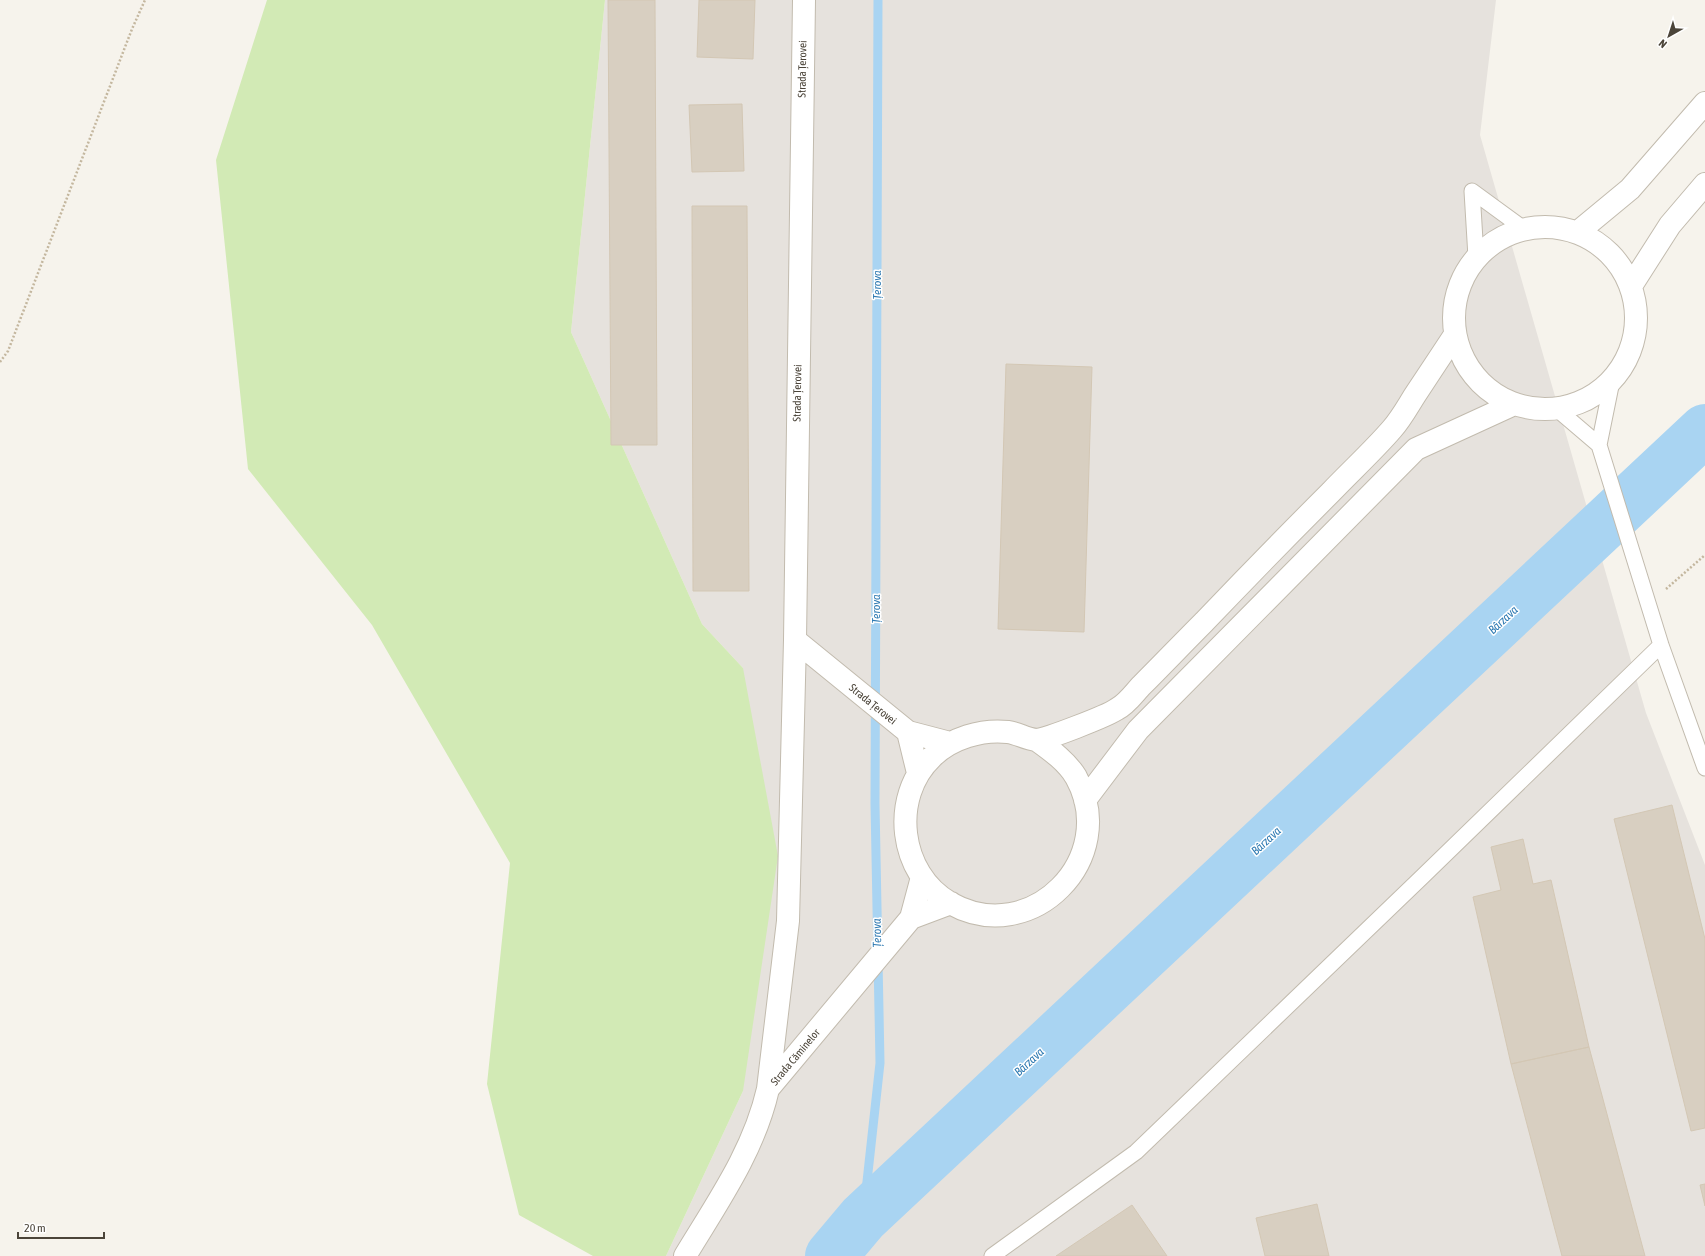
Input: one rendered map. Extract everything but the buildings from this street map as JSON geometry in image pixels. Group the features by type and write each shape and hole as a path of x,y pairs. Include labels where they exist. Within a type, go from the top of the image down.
{"street":[{"name":"Strada Țerovei","path":"804,0 795,640 903,728 950,743"},
{"path":"1578,232 1630,189 1705,103"},
{"path":"1631,286 1670,225 1705,184"},
{"path":"1551,227 1578,232 1600,245 1618,263 1631,286 1636,311 1635,336 1627,360 1612,381 1588,400 1558,410 1535,410 1512,405 1486,389 1466,365 1454,336 1453,308 1460,281 1476,257 1498,239 1524,229 1551,227"},
{"path":"1038,741 1118,709 1394,427 1454,336"},
{"path":"1085,800 1138,730 1416,449 1512,405"},
{"path":"768,1090 788,921 795,640"},
{"name":"Strada Țerovei","path":"903,728 918,773"},
{"path":"979,732 1009,732 1038,741 1059,756 1076,776 1085,800 1088,827 1083,854 1071,877 1052,896 1029,910 1003,915 976,913 951,903 935,892 922,877 906,844 905,808 918,773 932,756 950,743 979,732"},
{"name":"Strada Căminelor","path":"685,1256 735,1176 764,1108 768,1090 906,924 922,877"},
{"name":"Strada Căminelor","path":"906,924 951,903"}],"lane":[{"path":"1476,257 1472,191 1524,229"},
{"path":"1612,381 1599,445 1661,645 1705,768"},
{"path":"1558,410 1599,445"},
{"path":"992,1256 1136,1152 1661,645"}],"path":[{"path":"0,362 8,351 132,29 145,0"},
{"path":"1665,590 1705,555"}],"shaded area":[{"path":"605,0 1496,0 1480,135 1646,713 1705,865 1705,1256 666,1256 743,1091 743,668 702,624 571,332"}],"green space":[{"path":"267,0 605,0 571,332 702,624 743,668 778,856 743,1091 666,1256 593,1256 519,1215 487,1084 510,863 372,625 248,469 216,160"}],"waterway":[{"name":"Țerova","path":"863,1218 880,1063 875,804 878,0"},
{"name":"Bârzava","path":"831,1256 863,1218 1705,430"}]}
